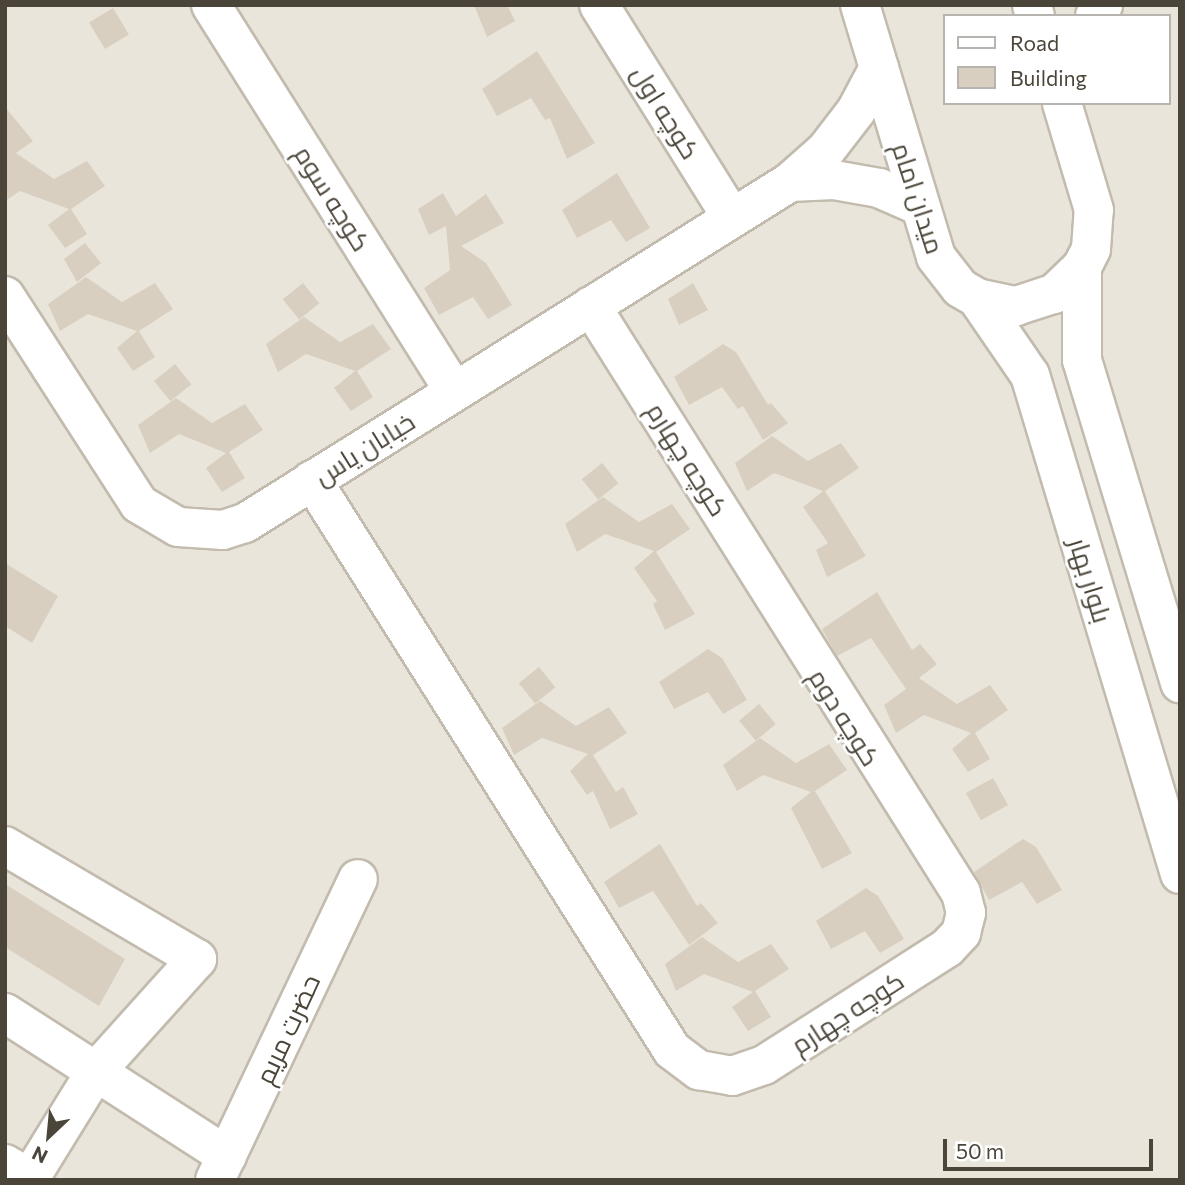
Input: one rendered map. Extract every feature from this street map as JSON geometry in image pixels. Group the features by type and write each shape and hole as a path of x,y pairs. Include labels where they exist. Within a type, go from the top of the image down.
{"street":[{"name":"کوچه سوم","path":"211,5 454,391"},
{"name":"کوچه اول","path":"599,5 732,218"},
{"name":"میدان امام","path":"860,5 936,257 946,274 977,298 996,304 1036,302 1070,283 1091,249 1094,210 1063,105"},
{"name":"خیابان یاس","path":"5,296 125,486 157,518 189,529 223,530 245,523 790,182 833,140 856,111 878,68"},
{"path":"790,182 834,180 879,188 920,206"},
{"path":"1082,267 1082,359 1180,683"},
{"name":"بلوار بهار","path":"977,298 1030,375 1180,874"},
{"name":"کوچه چهارم","path":"312,480 673,1050 699,1070 732,1076 764,1065 947,948 961,933 966,913 961,893 591,306"},
{"path":"5,846 197,959 96,1071 30,1178 5,1164"},
{"name":"حضرت مریم","path":"221,1168 358,879"},
{"path":"5,1013 96,1071 221,1168"}],"shaded area":[{"path":"5,5 1180,5 1180,1180 5,1180"}],"building":[{"path":"474,5 507,5 515,21 487,37"},
{"path":"113,8 129,35 105,49 89,22"},
{"path":"537,51 595,143 567,159 550,118 545,120 531,98 497,116 482,89"},
{"path":"5,107 33,141 16,153 54,179 87,161 105,186 71,209 87,234 65,248 48,225 69,209 20,191 5,201"},
{"path":"617,173 650,228 626,242 611,220 577,238 562,210"},
{"path":"443,193 456,216 486,194 504,223 461,246 486,263 512,305 488,319 473,297 439,315 424,288 450,270 446,226 429,235 418,209"},
{"path":"85,243 101,263 77,282 64,259"},
{"path":"86,277 122,302 155,283 173,309 139,331 155,357 133,371 117,348 137,331 88,314 60,331 48,304"},
{"path":"303,283 319,303 299,320 283,299"},
{"path":"693,283 708,310 679,325 668,299"},
{"path":"304,317 340,342 373,324 391,349 357,371 373,397 351,411 334,388 355,371 306,354 278,372 266,344"},
{"path":"723,344 736,352 768,405 771,403 788,423 763,440 743,406 738,409 722,387 689,405 674,377"},
{"path":"175,364 191,384 170,401 154,381"},
{"path":"176,398 212,423 245,404 263,430 229,452 245,478 222,492 206,468 226,453 179,434 150,453 138,425"},
{"path":"772,436 808,461 841,443 859,468 825,491 866,556 827,577 816,550 828,543 803,507 823,491 774,473 747,491 735,463"},
{"path":"602,463 618,483 598,500 582,479"},
{"path":"603,497 639,522 672,504 690,529 656,552 695,614 665,630 653,604 657,601 634,568 654,551 605,534 577,552 565,524"},
{"path":"5,563 58,596 32,643 5,626"},
{"path":"877,592 912,650 920,644 937,664 919,678 957,704 990,685 1008,710 975,733 990,759 968,772 952,749 971,733 924,715 896,733 884,705 906,689 871,638 837,656 822,629"},
{"path":"708,649 722,658 747,700 723,714 708,692 674,709 659,682"},
{"path":"539,667 555,687 535,704 519,683"},
{"path":"540,701 576,726 609,707 627,733 593,755 616,792 623,787 638,814 610,829 593,791 587,795 570,771 588,754 542,738 514,755 502,728"},
{"path":"759,704 776,724 756,741 739,721"},
{"path":"760,738 796,763 829,744 847,770 815,791 852,853 822,869 791,808 811,792 763,775 737,791 723,765"},
{"path":"993,778 1008,805 981,820 966,793"},
{"path":"1023,839 1036,847 1062,890 1037,904 1022,882 989,900 974,872"},
{"path":"660,844 697,906 701,903 718,923 689,945 653,891 619,908 604,882"},
{"path":"5,884 125,959 99,1006 5,947"},
{"path":"866,888 878,896 904,939 880,953 865,931 831,949 816,921"},
{"path":"702,937 738,962 771,944 789,969 755,991 771,1017 748,1031 732,1007 753,992 704,974 676,991 665,964"}]}
